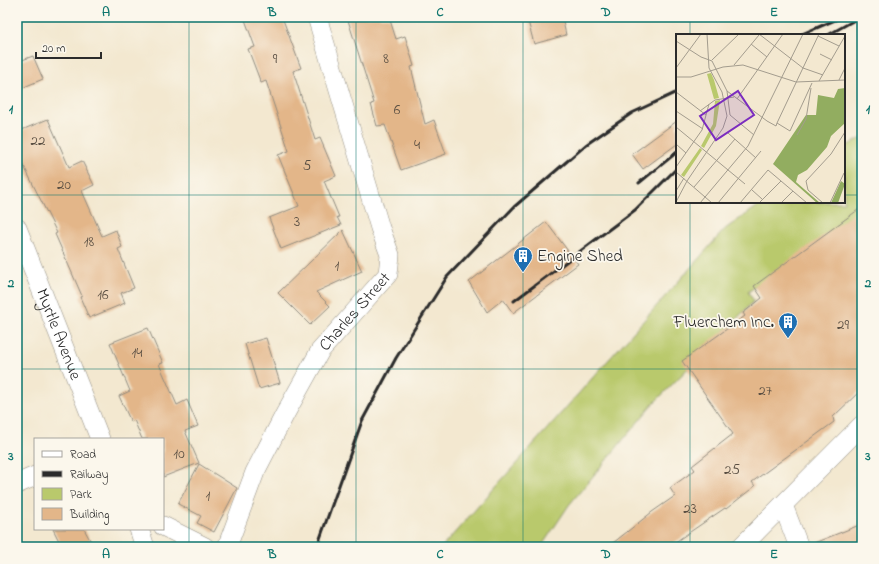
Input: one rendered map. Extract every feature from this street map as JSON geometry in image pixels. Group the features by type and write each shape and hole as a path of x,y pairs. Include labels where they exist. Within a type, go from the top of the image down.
{"street":[{"name":"Charles Street","path":"227,547 255,472 320,351 388,274 390,255 380,228 318,17"},
{"name":"Myrtle Avenue","path":"17,228 100,438"},
{"path":"741,547 862,425"},
{"path":"17,484 34,476"},
{"path":"783,505 799,547"},
{"path":"164,527 204,547"},
{"path":"139,530 145,547"}],"green space":[{"path":"862,138 862,213 748,292 754,301 653,404 569,505 541,547 442,547 725,229 763,203 845,203 845,146"}],"building":[{"path":"244,17 282,17 301,68 293,71 315,140 320,138 336,176 324,181 341,225 281,249 269,218 299,206 278,155 289,151 266,81 261,83 248,49 255,47"},
{"path":"347,17 389,17 396,39 405,36 414,66 411,67 425,124 434,120 446,154 401,170 385,125 377,126 371,104 374,103"},
{"path":"527,17 562,17 566,35 534,44"},
{"path":"33,56 43,79 17,90 17,62"},
{"path":"48,119 69,167 82,161 94,185 82,191 102,236 116,230 122,247 118,249 134,288 121,293 125,303 89,318 80,297 82,296 55,234 57,233 17,152 17,132"},
{"path":"676,122 676,145 643,169 632,154"},
{"name":"Fluerchem Inc.","path":"862,207 862,389 833,417 834,422 752,482 755,486 726,509 725,508 668,547 608,547 675,496 670,488 695,470 692,466 733,434 682,361 745,316 743,313 762,298 754,286"},
{"name":"Engine Shed","path":"546,222 578,264 513,313 503,299 487,312 469,282"},
{"path":"343,230 362,271 316,292 330,306 310,325 278,293"},
{"path":"148,328 163,363 159,364 177,405 187,400 198,426 185,431 199,463 164,477 164,438 142,438 134,420 131,422 119,396 130,391 110,343"},
{"path":"266,338 280,383 259,389 245,344"},
{"path":"199,464 237,488 214,532 197,523 201,516 178,504"},
{"path":"862,524 862,547 810,547 809,545"},
{"path":"54,530 85,530 94,547 62,547"}],"railway":[{"path":"802,34 842,17"},
{"path":"830,34 860,17"},
{"path":"317,547 362,421 396,358 447,277 514,207 587,144 632,113 676,92"},
{"path":"639,183 676,153"},
{"path":"514,301 635,210 676,169"}],"place":[{"name":"Engine Shed","path":"523,273"},
{"name":"Fluerchem Inc.","path":"788,339"}]}
